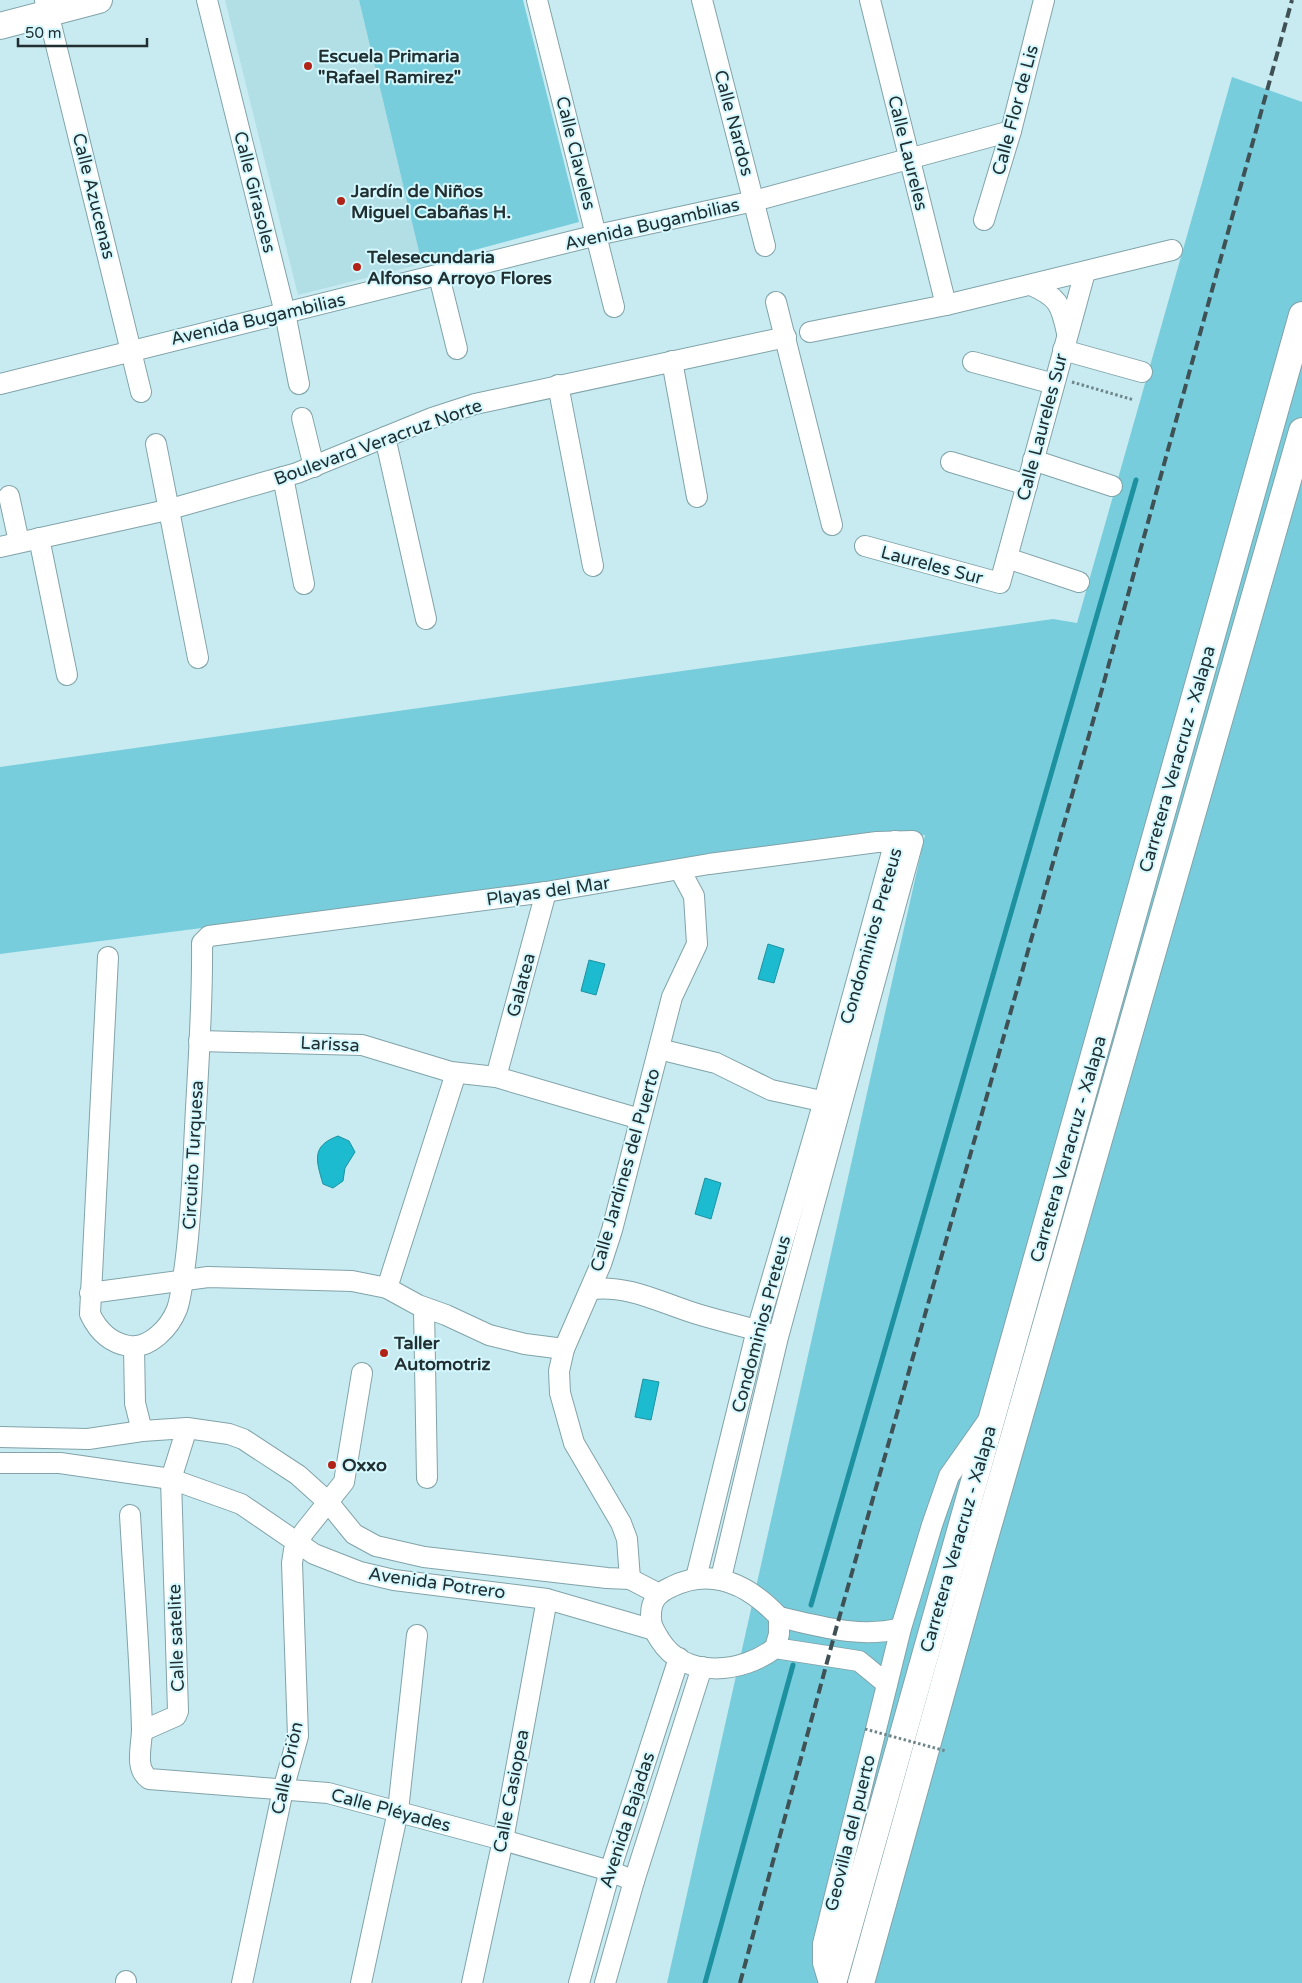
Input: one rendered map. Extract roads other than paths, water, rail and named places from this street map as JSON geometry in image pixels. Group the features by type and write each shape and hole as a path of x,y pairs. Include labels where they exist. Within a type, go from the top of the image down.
{"main road":[{"path":"0,26 47,7 99,0"},
{"name":"Carretera Veracruz - Xalapa","path":"833,1983 1302,315"},
{"name":"Carretera Veracruz - Xalapa","path":"860,1983 977,1564 1302,431"}],"street":[{"name":"Calle Girasoles","path":"207,0 285,313 299,384"},
{"name":"Calle Claveles","path":"537,0 614,307"},
{"name":"Calle Nardos","path":"702,0 765,246"},
{"name":"Calle Laureles","path":"870,0 946,305"},
{"name":"Calle Flor de Lis","path":"984,220 1010,131 1044,0"},
{"name":"Calle Azucenas","path":"47,7 132,350 140,392"},
{"name":"Avenida Bugambilias","path":"0,384 439,276 597,234 754,201 1010,131"},
{"path":"810,332 946,305 1172,250"},
{"name":"Calle Laureles Sur","path":"1000,583 1085,272"},
{"path":"439,276 457,348"},
{"path":"1031,285 1048,292 1056,299 1062,310 1066,342 1142,372"},
{"path":"776,302 832,525"},
{"name":"Boulevard Veracruz Norte","path":"9,545 167,510 283,478 458,408 786,337"},
{"path":"672,361 697,497"},
{"path":"973,362 1055,381"},
{"path":"558,385 593,566"},
{"path":"302,418 314,467"},
{"path":"385,437 426,619"},
{"path":"156,444 167,510 198,658"},
{"path":"1034,460 1112,486"},
{"path":"951,462 1027,486"},
{"path":"283,478 304,584"},
{"path":"9,496 9,545"},
{"path":"39,538 68,675"},
{"name":"Laureles Sur","path":"864,546 1000,583"},
{"path":"1007,558 1079,582"},
{"name":"Playas del Mar","path":"203,940 214,933 546,892 709,864 895,841"},
{"name":"Condominios Preteus","path":"721,1578 895,841"},
{"name":"Calle Jardines del Puerto","path":"630,1579 628,1546 621,1523 612,1504 586,1465 574,1442 564,1413 559,1371 564,1349 590,1289 612,1230 672,997 697,944 694,896 680,870"},
{"name":"Galatea","path":"496,1077 546,892"},
{"name":"Circuito Turquesa","path":"134,1347 148,1342 168,1327 177,1309 182,1280 192,1192 203,940"},
{"path":"108,957 90,1314 97,1328 122,1345 134,1347 135,1403 142,1431"},
{"name":"Larissa","path":"199,1041 355,1044 400,1055 456,1073 496,1077 640,1119"},
{"path":"659,1049 716,1064 771,1090 833,1103"},
{"path":"387,1288 456,1073"},
{"name":"Condominios Preteus","path":"696,1578 757,1330 833,1103"},
{"path":"90,1292 182,1280 227,1277 352,1281 387,1288 424,1308 446,1315 489,1336 525,1344 564,1349"},
{"path":"590,1289 615,1288 633,1291 696,1314 778,1337"},
{"path":"424,1308 427,1478"},
{"name":"Calle Orión","path":"242,1983 283,1790 299,1725 291,1597 292,1563 298,1542 340,1489 347,1474 362,1373"},
{"name":"Geovilla del puerto","path":"828,1983 823,1963 823,1944 901,1628 949,1476 995,1410"},
{"path":"171,1479 188,1428"},
{"name":"Avenida Potrero","path":"0,1437 88,1439 142,1431 188,1428 213,1430 243,1439 298,1475 328,1502 354,1534 376,1546 394,1552 607,1578 630,1579"},
{"name":"Avenida Potrero","path":"0,1463 60,1464 171,1479 241,1504 314,1554 360,1572 394,1580 546,1599 654,1630"},
{"name":"Calle satelite","path":"142,1731 176,1716 178,1711 171,1479"},
{"path":"130,1515 142,1731"},
{"path":"779,1617 779,1634 776,1648 764,1657 744,1665 728,1668 702,1667 679,1658 666,1648 654,1630 651,1614 653,1602 659,1594 696,1578 721,1578 754,1592 779,1617 858,1633 883,1632 901,1628"},
{"path":"630,1579 659,1594"},
{"name":"Calle Casiopea","path":"472,1983 503,1840 546,1599"},
{"path":"361,1983 398,1811 417,1635"},
{"path":"776,1648 859,1661 887,1684"},
{"name":"Avenida Bajadas","path":"579,1983 610,1871 679,1658"},
{"name":"Avenida Bajadas","path":"605,1983 634,1881 702,1667"},
{"name":"Calle Pléyades","path":"142,1731 140,1768 142,1774 148,1779 328,1793 503,1840 610,1871 634,1881"}],"waterway":[{"path":"811,1605 1136,480"},
{"path":"705,1983 793,1665"}],"railway":[{"path":"740,1983 836,1629 1099,700 1292,0"}],"place":[{"name":"Escuela Primaria \"Rafael Ramirez\"","path":"308,66"},
{"name":"Jardín de Niños Miguel Cabañas H.","path":"341,201"},
{"name":"Telesecundaria Alfonso Arroyo Flores","path":"357,267"},
{"name":"Taller Automotriz","path":"384,1353"},
{"name":"Oxxo","path":"332,1465"}]}
